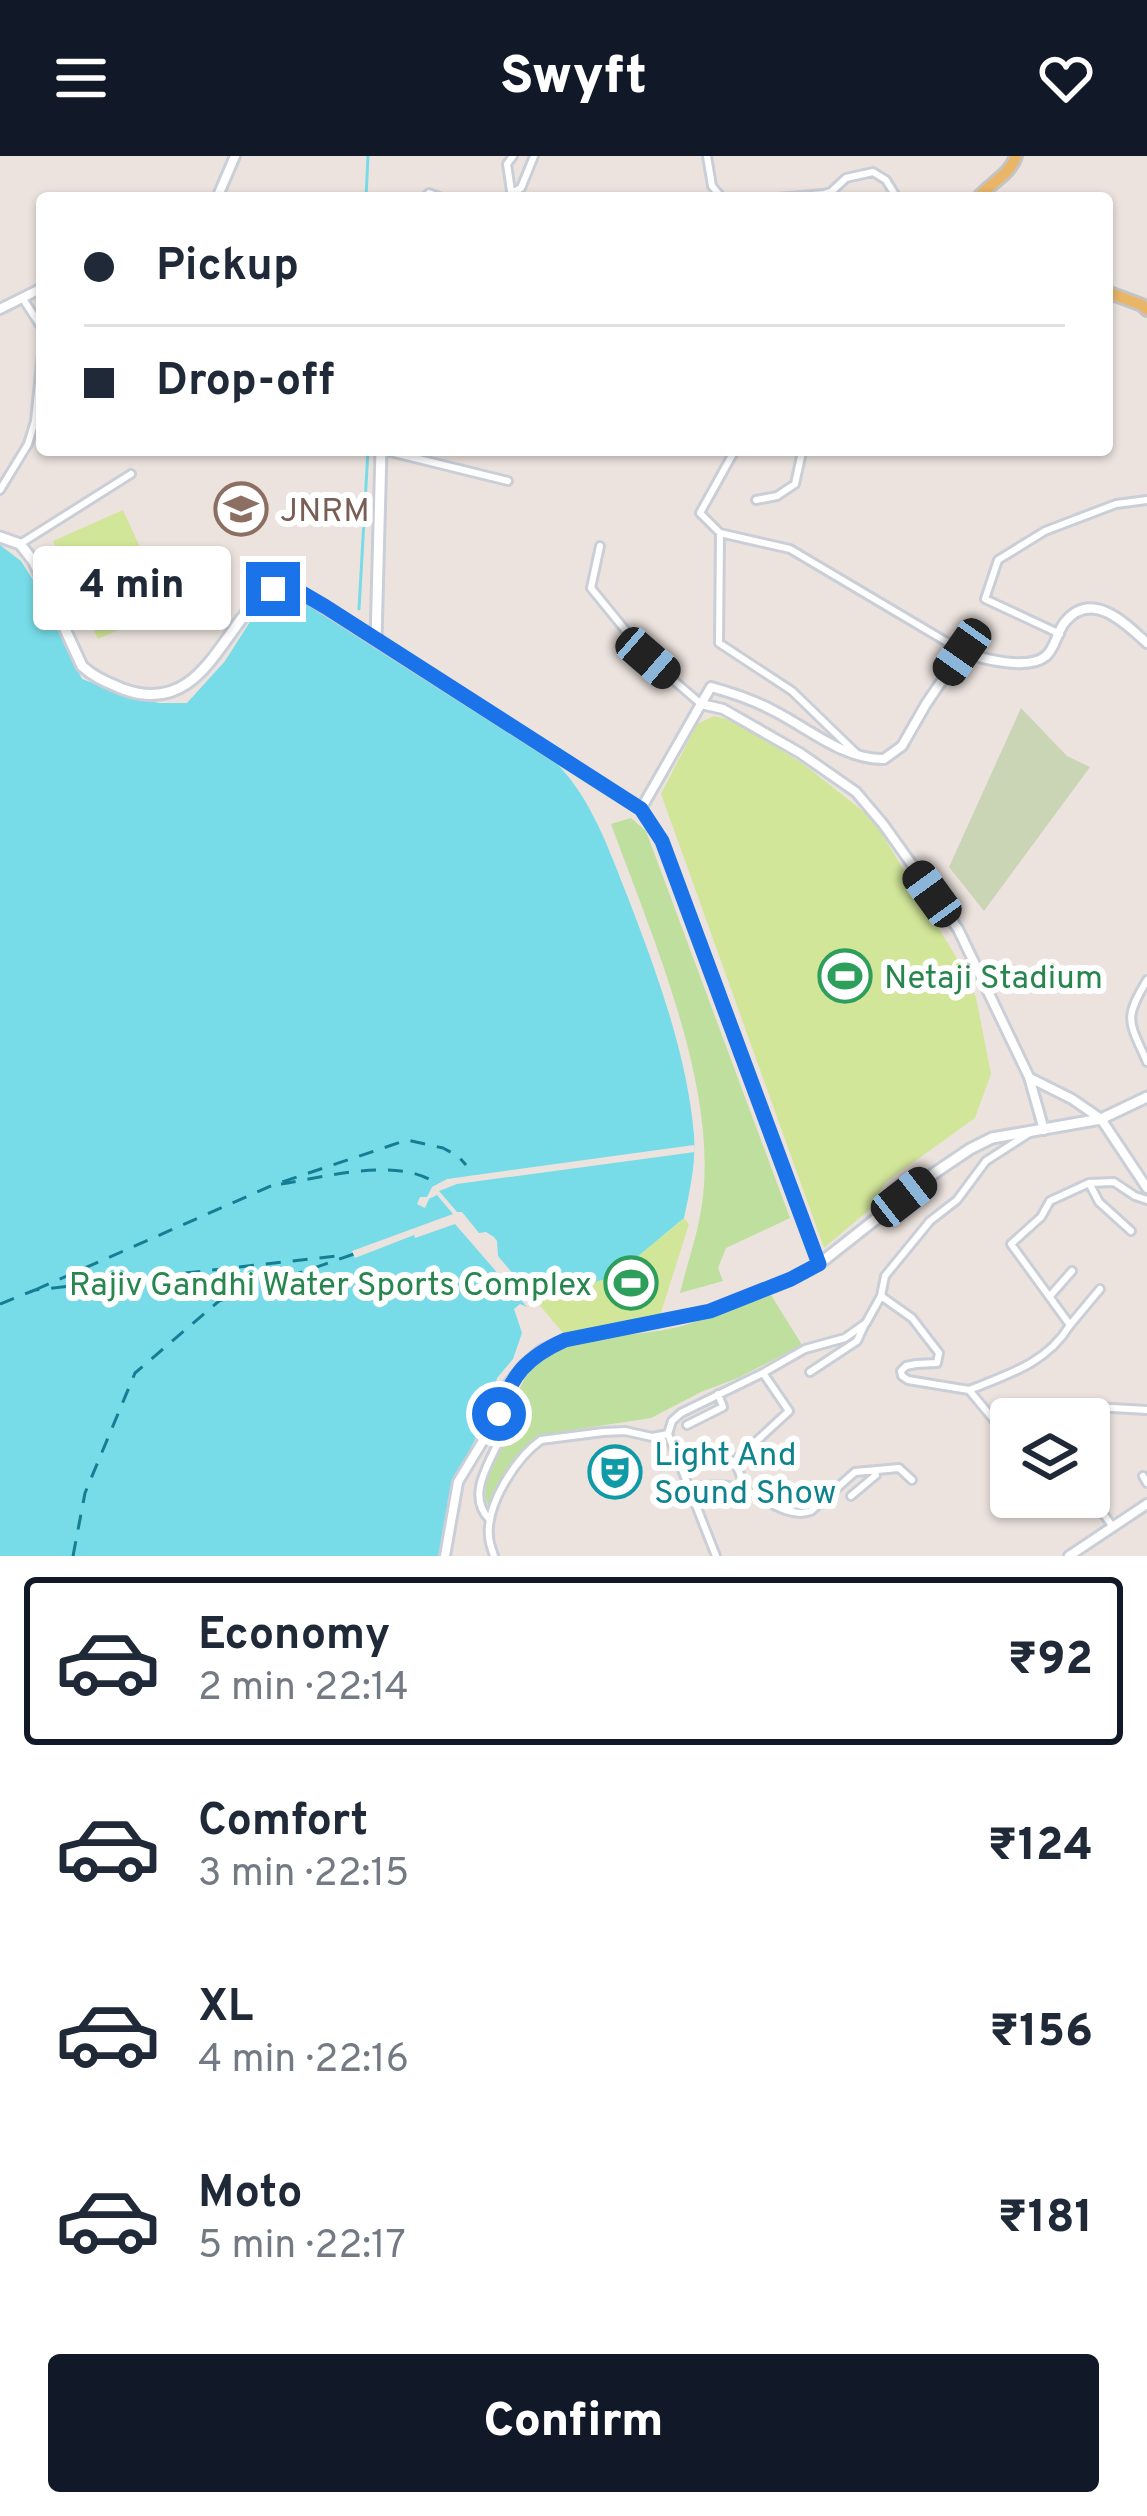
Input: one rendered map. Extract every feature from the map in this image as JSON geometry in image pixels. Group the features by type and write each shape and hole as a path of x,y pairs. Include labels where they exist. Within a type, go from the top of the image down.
{"main road":[{"path":"985,192 1016,156"},
{"path":"1113,294 1147,310"},
{"path":"376,640 382,456"},
{"path":"0,537 20,544 44,580 82,666 94,678 137,694 186,687 254,602 273,589 297,590 641,809 662,841 819,1264 970,1149 992,1138 1101,1118 1147,1097"}],"street":[{"path":"220,192 235,156"},
{"path":"510,192 507,164 513,156"},
{"path":"516,192 534,156"},
{"path":"706,156 717,192"},
{"path":"831,192 846,178 873,172 893,192"},
{"path":"0,309 36,291"},
{"path":"23,298 36,319"},
{"path":"0,490 28,444 36,412"},
{"path":"406,456 508,481"},
{"path":"732,456 700,513 720,533 790,549 962,652 985,661 1036,661 1047,655 1064,622 1088,609 1119,617 1147,643"},
{"path":"756,500 776,496 795,484 801,456"},
{"path":"20,544 131,474"},
{"path":"1060,634 985,599 998,560 1045,531 1115,504 1147,500"},
{"path":"720,533 719,643 791,691 859,756"},
{"path":"600,546 591,588 648,658 701,704 723,709 856,792 883,824 958,929 1028,1077 1044,1130"},
{"path":"641,809 711,687 773,710 859,756 884,759 902,746 962,652"},
{"path":"1147,980 1130,1011 1130,1025 1147,1062"},
{"path":"1028,1077 1101,1118 1147,1188"},
{"path":"810,1372 857,1342 881,1296 885,1276 930,1220 957,1200 986,1161 1028,1133"},
{"path":"1070,1325 1011,1244 1041,1217 1049,1201 1089,1183 1114,1182 1147,1200"},
{"path":"1089,1183 1099,1202 1131,1231"},
{"path":"445,1556 458,1482 499,1414 507,1386 542,1350 565,1340 710,1311 819,1264"},
{"path":"1050,1296 1072,1271"},
{"path":"881,1296 912,1318 939,1353 937,1363 906,1366 902,1376 969,1390 1019,1370 1057,1347 1100,1289"},
{"path":"716,1556 668,1434 671,1421 805,1349 844,1338 866,1323"},
{"path":"746,1490 735,1461 789,1411 763,1373"},
{"path":"490,1520 480,1504 479,1486 510,1413 507,1386"},
{"path":"969,1390 990,1415"},
{"path":"687,1426 723,1407 718,1394"},
{"path":"1110,1408 1147,1410"},
{"path":"494,1556 490,1520 506,1479 531,1447 541,1440 613,1432 652,1438 668,1434"},
{"path":"851,1496 871,1477 899,1468 912,1480"},
{"path":"690,1488 746,1490 802,1515 855,1472 885,1472"},
{"path":"1069,1556 1147,1504"},
{"path":"1106,1518 1113,1527"}],"green space":[{"path":"123,510 168,608 98,639 53,541"},
{"path":"1021,708 1067,756 1090,767 984,911 949,867"},
{"name":"Netaji Stadium","path":"714,716 734,721 802,763 873,819 976,997 991,1074 975,1118 886,1182 870,1209 824,1248 661,794 697,724"},
{"path":"631,818 646,831 790,1218 726,1248 718,1268 723,1281 680,1293 702,1204 701,1111 678,1011 611,824"},
{"name":"Rajiv Gandhi Water Sports Complex","path":"684,1218 689,1224 660,1316 564,1334 536,1301 614,1267"},
{"path":"771,1295 802,1345 651,1418 540,1435 509,1467 490,1508 485,1494 488,1478 522,1384 540,1362 577,1343 682,1326"}],"water":[{"path":"0,545 21,561 35,583 82,679 159,703 187,703 225,661 258,609 283,595 295,596 558,765 581,794 606,843 659,983 685,1074 694,1145 684,1218 614,1276 514,1309 522,1333 513,1359 497,1378 489,1411 454,1482 440,1556 0,1556"}],"pier":[{"path":"694,1145 695,1152 457,1184 439,1191 479,1233 494,1237 498,1256 536,1301 527,1307 455,1224 355,1258 352,1251 453,1214 437,1195 425,1208 417,1204 447,1179"}],"waterway":[{"path":"366,192 368,156"},
{"path":"359,609 368,456"}],"ferry route":[{"path":"35,1290 273,1185 407,1140 443,1148 466,1165"},
{"path":"281,1184 383,1170 403,1171 437,1184"},
{"path":"73,1556 85,1493 135,1373 219,1301 354,1254"},
{"path":"0,1304 35,1290 346,1255"}],"place":[{"name":"JNRM","path":"241,509"},
{"name":"Netaji Stadium","path":"845,976"},
{"name":"Rajiv Gandhi Water Sports Complex","path":"631,1283"},
{"name":"Light And Sound Show","path":"615,1472"}],"route":[{"path":"273,589 297,590 326,607 641,809 662,841 819,1264 710,1311 565,1340 542,1350 507,1386 499,1414"}]}
